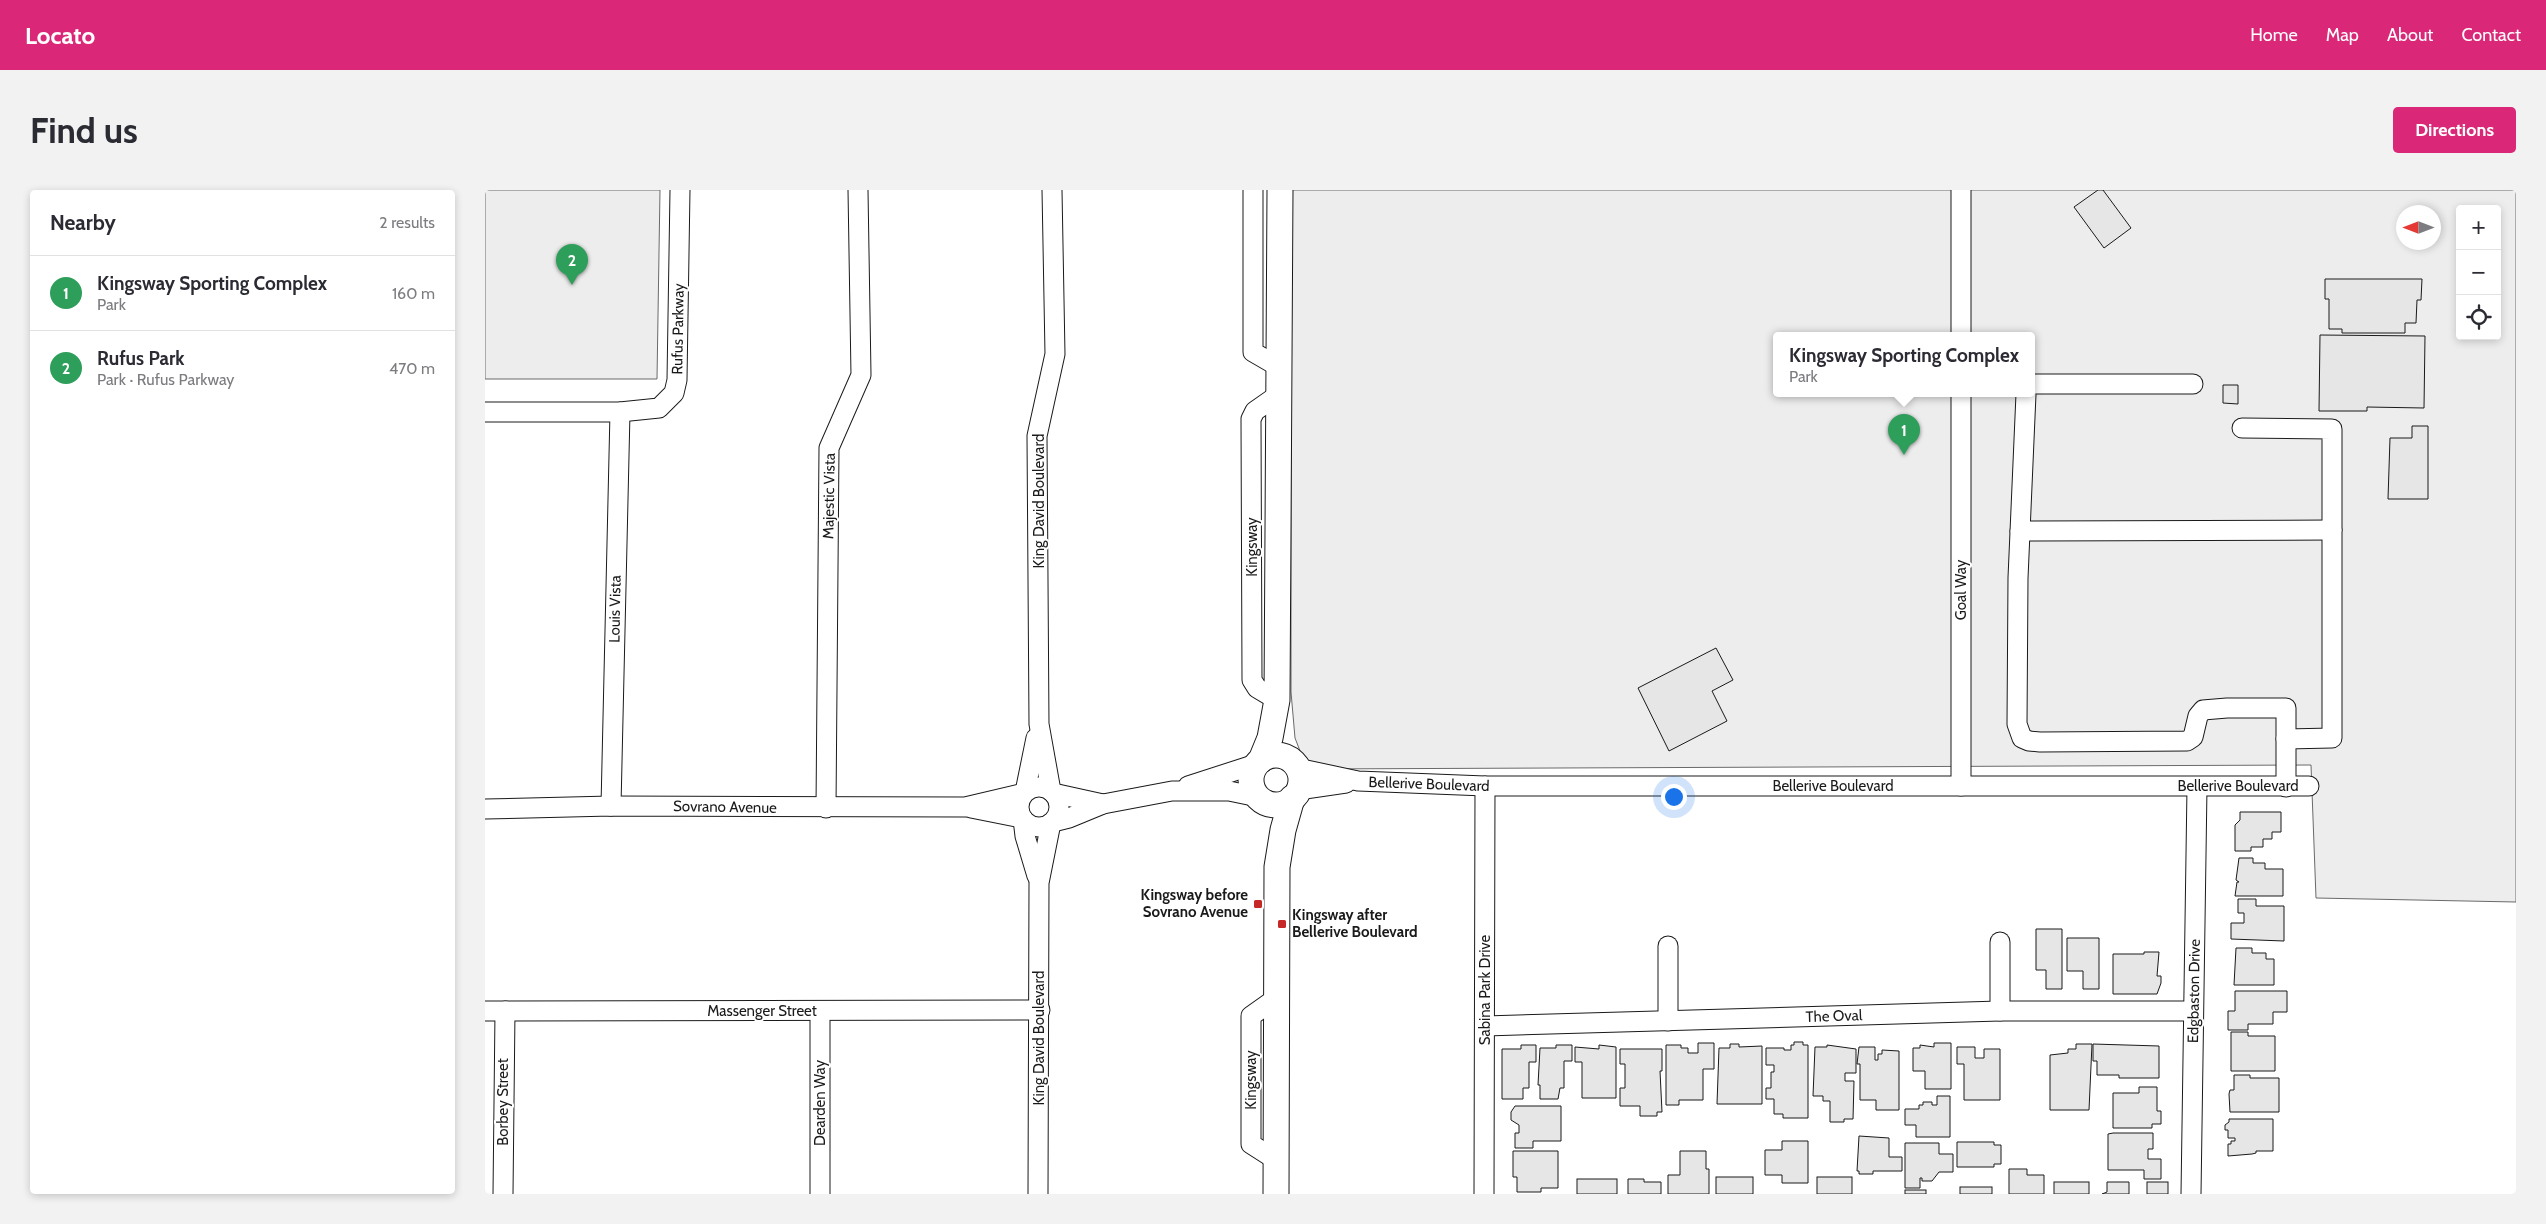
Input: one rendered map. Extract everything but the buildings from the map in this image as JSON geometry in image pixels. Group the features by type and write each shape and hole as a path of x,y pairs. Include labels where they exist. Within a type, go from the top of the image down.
{"main road":[{"name":"Kingsway","path":"1277,867 1260,799 1254,791 1251,778 1270,738 1277,704 1279,190"},
{"name":"Kingsway","path":"1276,1194 1275,999 1277,867 1283,830 1295,780 1277,704"},
{"path":"1259,762 1278,755 1295,780 1274,804 1260,799"}],"street":[{"name":"Rufus Parkway","path":"485,412 619,412 659,408 674,393 677,380 680,190"},
{"name":"Majestic Vista","path":"826,808 829,448 861,375 858,190"},
{"name":"King David Boulevard","path":"1052,190 1055,354 1037,436 1039,724 1052,792"},
{"path":"1253,190 1253,352 1279,367"},
{"path":"1961,190 1961,332"},
{"path":"2035,384 2193,384"},
{"name":"Goal Way","path":"1961,397 1961,786"},
{"path":"2026,397 2018,578 2017,724 2022,738 2040,742 2187,741 2193,737 2198,716 2203,710 2286,708 2286,786"},
{"name":"Louis Vista","path":"611,806 619,412"},
{"path":"2242,428 2332,429 2332,738 2286,739"},
{"path":"2020,531 2332,530"},
{"name":"King David Boulevard","path":"1025,793 1039,724"},
{"path":"1103,804 1038,787 1025,793 1019,803 1023,818 1036,827 1069,818 1103,804 1172,791 1259,762"},
{"name":"Bellerive Boulevard","path":"1295,780 1485,786 2309,786"},
{"name":"Sabina Park Drive","path":"1484,1194 1485,786"},
{"name":"Edgbaston Drive","path":"2191,1194 2197,787"},
{"path":"1172,791 1229,791 1260,799"},
{"path":"1052,792 1059,807 1052,822"},
{"name":"Sovrano Avenue","path":"965,807 1025,793"},
{"name":"Sovrano Avenue","path":"485,809 611,806 965,807 1023,818"},
{"name":"King David Boulevard","path":"1023,818 1025,836 1039,882"},
{"name":"King David Boulevard","path":"1039,1194 1039,882 1052,822"},
{"path":"2000,942 2000,1011"},
{"path":"1668,946 1668,1021"},
{"name":"Massenger Street","path":"485,1011 821,1012 1040,1010"},
{"name":"Borbey Street","path":"503,1194 505,1011"},
{"name":"The Oval","path":"1485,1026 2000,1011 2193,1011"},
{"name":"Dearden Way","path":"820,1194 821,1012"}],"shaded area":[{"path":"485,190 660,190 657,379 485,379"},
{"path":"1291,190 2516,190 2516,902 2316,898 2311,765 1307,769 1295,738 1291,692"}],"place":[{"name":"Rufus Park","path":"572,285"},
{"name":"Kingsway Sporting Complex","path":"1904,455"},
{"name":"Kingsway before Sovrano Avenue","path":"1258,904"},
{"name":"Kingsway after Bellerive Boulevard","path":"1282,924"}]}
